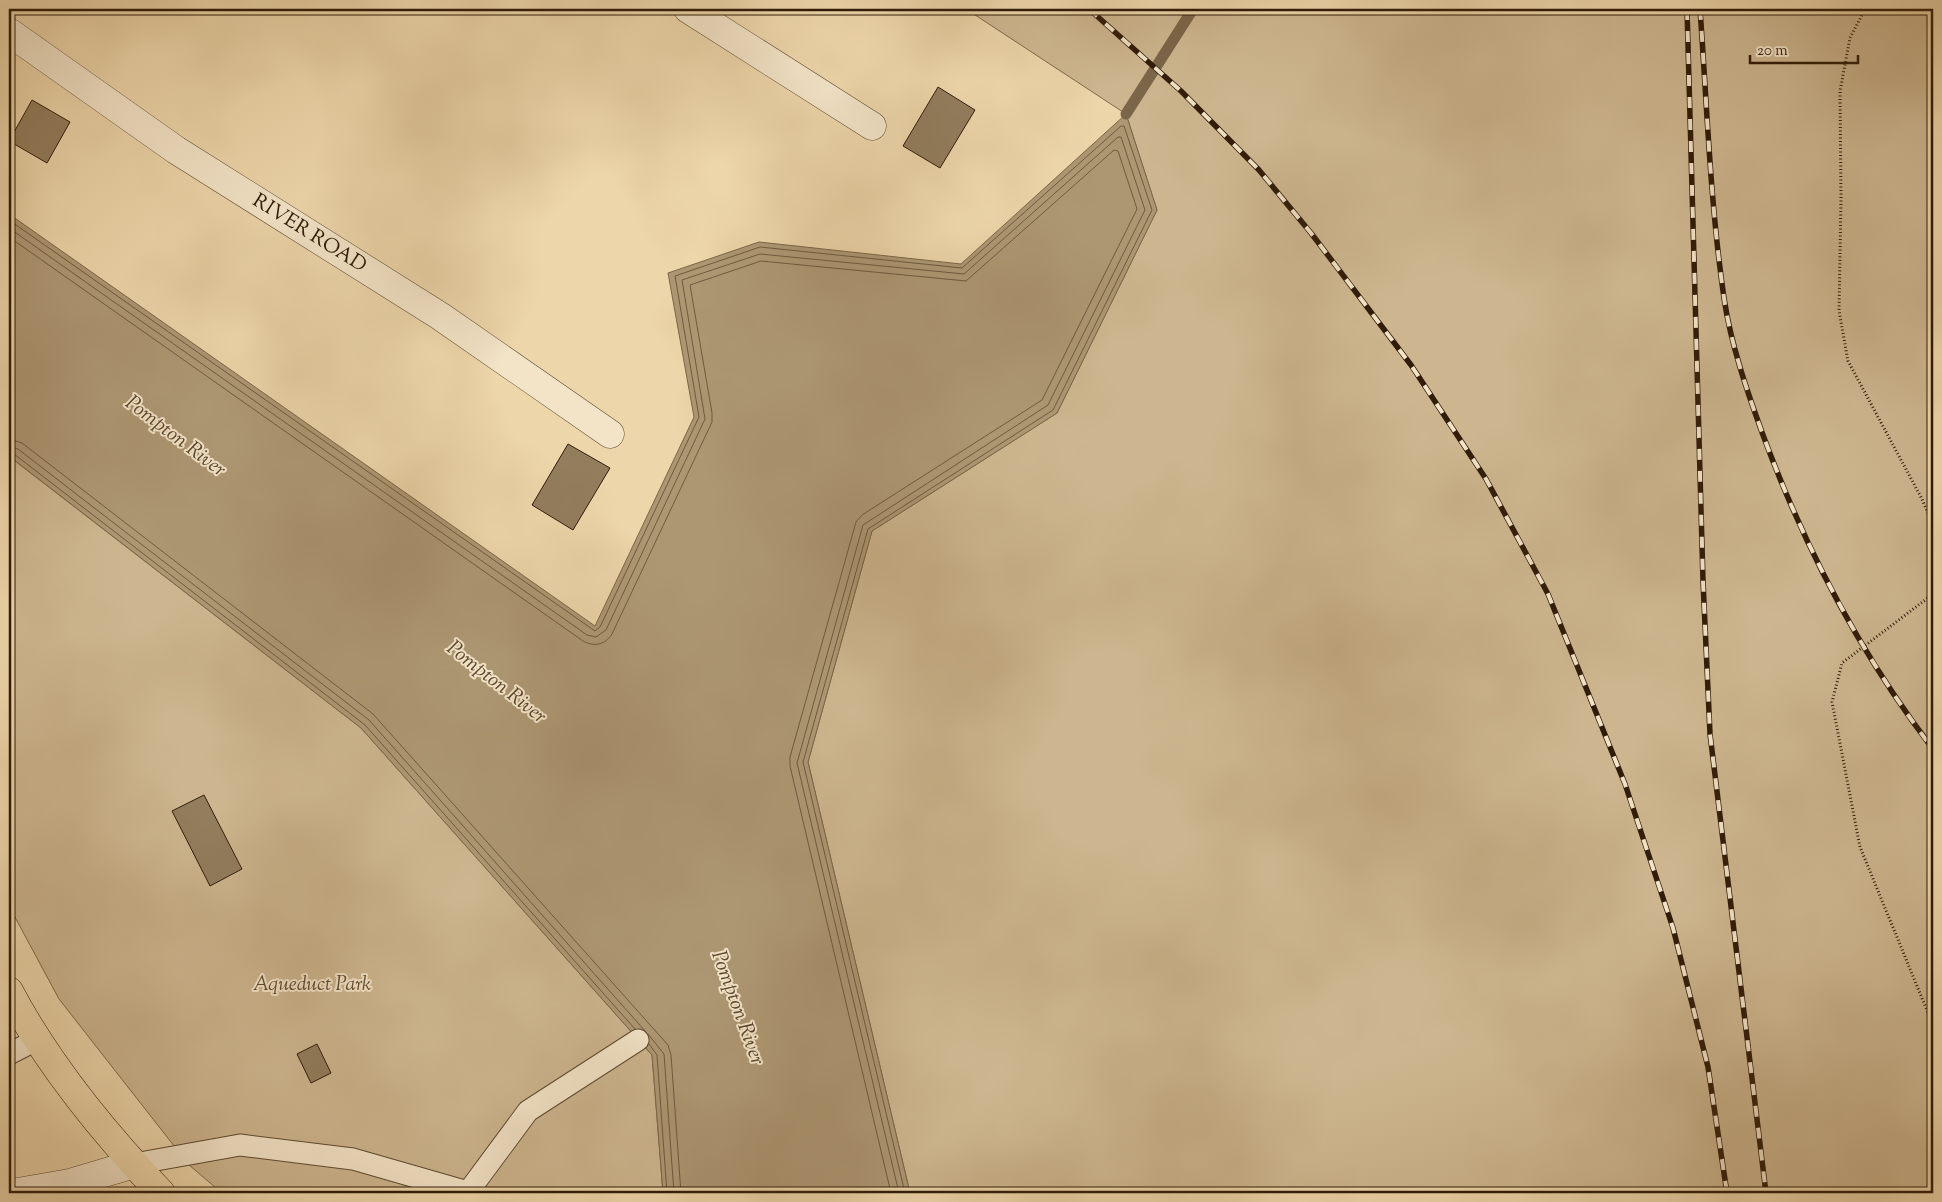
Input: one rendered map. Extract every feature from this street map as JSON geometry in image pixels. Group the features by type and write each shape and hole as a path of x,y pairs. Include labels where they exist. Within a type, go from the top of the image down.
{"main road":[{"path":"9,991 72,1089 134,1164 161,1193"}],"street":[{"path":"688,9 872,126"},
{"name":"RIVER ROAD","path":"9,32 176,150 440,316 610,434"},
{"path":"22,1192 70,1183 134,1164"}],"lane":[{"path":"9,1054 38,1038"},
{"path":"134,1164 240,1146 353,1159 468,1192 528,1111 638,1040"}],"path":[{"path":"1865,9 1850,38 1840,91 1842,197 1839,311 1848,361 1922,499 1933,525"},
{"path":"1933,594 1842,663 1832,702 1860,846 1933,1025"}],"green space":[{"path":"966,9 1933,9 1933,1193 910,1193 808,762 872,531 1057,413 1157,210 1126,114"},
{"name":"Aqueduct Park","path":"15,461 361,728 652,1055 663,1193 222,1193 189,1165 59,999 9,906 9,464"}],"water":[{"name":"Pompton River","path":"1126,114 1157,210 1057,413 872,531 808,762 910,1193 663,1193 652,1055 361,728 9,456 9,214 595,626 694,417 668,273 759,242 961,264"}],"building":[{"path":"938,87 975,110 940,168 903,146"},
{"path":"32,100 70,122 47,163 9,141"},
{"path":"568,444 610,468 573,530 532,505"},
{"path":"204,795 242,869 210,886 172,811"},
{"path":"317,1044 331,1073 311,1083 297,1054"}],"waterway":[{"path":"1126,114 1193,9"}],"railway":[{"path":"1089,9 1181,91 1259,170 1311,233 1411,365 1486,479 1548,594 1625,784 1673,928 1708,1067 1727,1193"},
{"path":"1687,9 1703,581 1710,734 1766,1193"},
{"path":"1700,9 1712,190 1719,262 1727,316 1745,385 1779,477 1836,598 1882,676 1933,749"}]}
